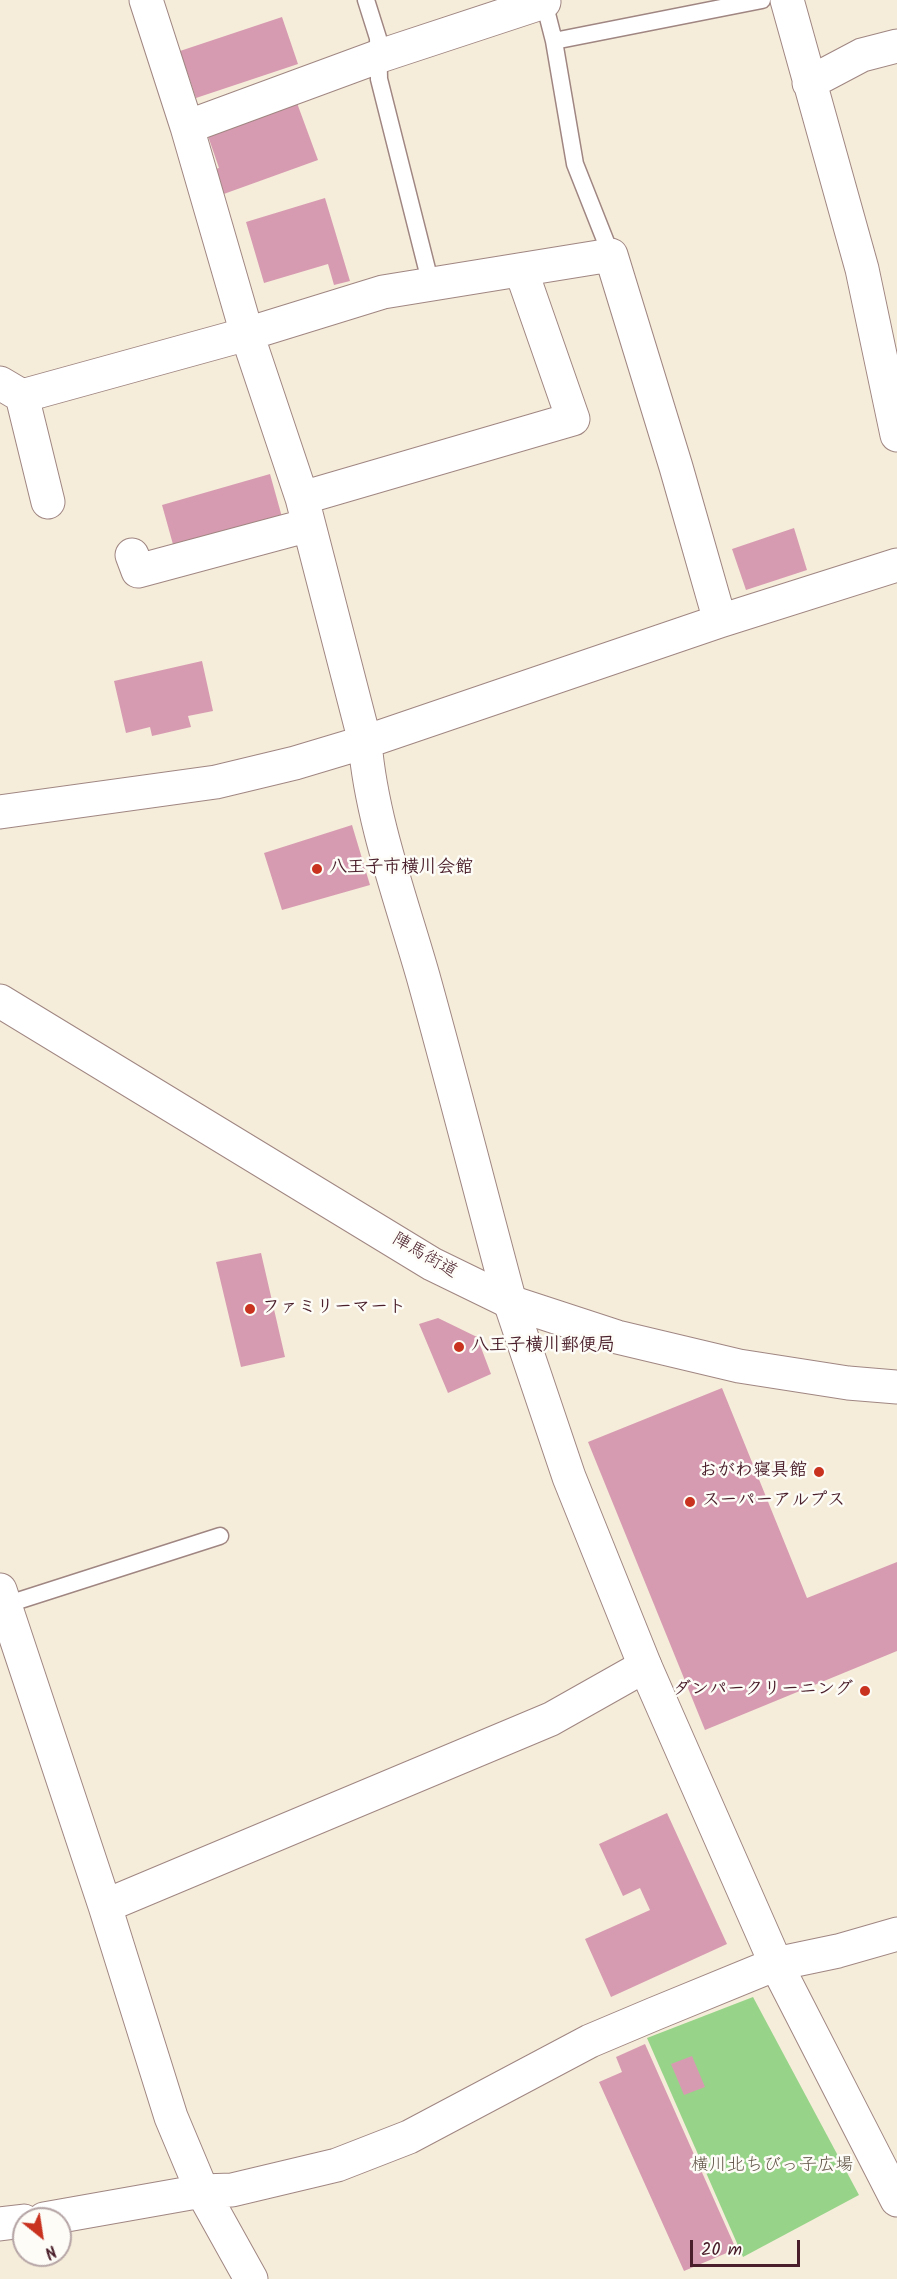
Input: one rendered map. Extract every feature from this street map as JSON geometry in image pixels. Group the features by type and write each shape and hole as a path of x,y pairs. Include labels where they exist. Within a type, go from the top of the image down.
{"street":[{"path":"146,0 187,127 247,334 306,511 365,742 368,776 377,815 436,1024 510,1302 569,1477 645,1666 776,1964 897,2200"},
{"path":"787,0 862,269 897,435"},
{"path":"187,127 377,57 543,1"},
{"path":"809,83 862,55 897,46"},
{"path":"48,502 11,389 247,334 383,292 611,255 720,621"},
{"path":"132,555 138,571 573,419 522,270"},
{"path":"0,812 216,782 295,763 365,742 720,621 897,565"},
{"name":"陣馬街道","path":"0,1001 432,1264 510,1302 617,1337 739,1366 848,1383 897,1388"},
{"path":"3,1597 105,1906 171,2117 202,2191 251,2279"},
{"path":"105,1906 551,1719 645,1666"},
{"path":"72,2214 202,2191 232,2190 337,2165 409,2137 590,2041 776,1964 838,1951 897,1934"}],"lane":[{"path":"366,0 378,38 379,79 431,285"},
{"path":"554,41 762,0"},
{"path":"543,1 554,41 575,164 611,255"},
{"path":"3,1597 220,1536"}],"green space":[{"name":"横川北ちびっ子広場","path":"753,1997 859,2195 743,2257 647,2038"}],"building":[{"path":"282,17 298,64 196,98 180,51"},
{"path":"297,103 318,160 221,195 212,170 219,168 208,136"},
{"path":"325,198 350,281 334,285 328,264 264,283 246,222"},
{"path":"270,474 282,517 174,548 162,505"},
{"path":"794,528 807,570 746,590 732,549"},
{"path":"202,661 213,711 188,716 191,727 152,736 150,727 126,733 114,681"},
{"name":"八王子市横川会館","path":"352,825 370,885 282,910 264,853"},
{"name":"ファミリーマート","path":"261,1253 285,1357 241,1367 216,1262"},
{"path":"438,1318 477,1337 491,1374 448,1393 419,1324"},
{"name":"スーパーアルプス","path":"722,1388 807,1598 897,1562 897,1651 705,1730 588,1442"},
{"path":"667,1813 727,1944 611,1997 585,1939 650,1910 640,1888 623,1896 599,1844"},
{"path":"645,2044 736,2249 684,2271 599,2082 622,2072 616,2057"},
{"path":"692,2056 705,2087 684,2095 671,2064"}],"place":[{"name":"八王子市横川会館","path":"317,869"},
{"name":"ファミリーマート","path":"250,1309"},
{"name":"八王子横川郵便局","path":"459,1347"},
{"name":"おがわ寝具館","path":"819,1472"},
{"name":"スーパーアルプス","path":"690,1502"},
{"name":"ダンパークリーニング","path":"865,1691"}]}
